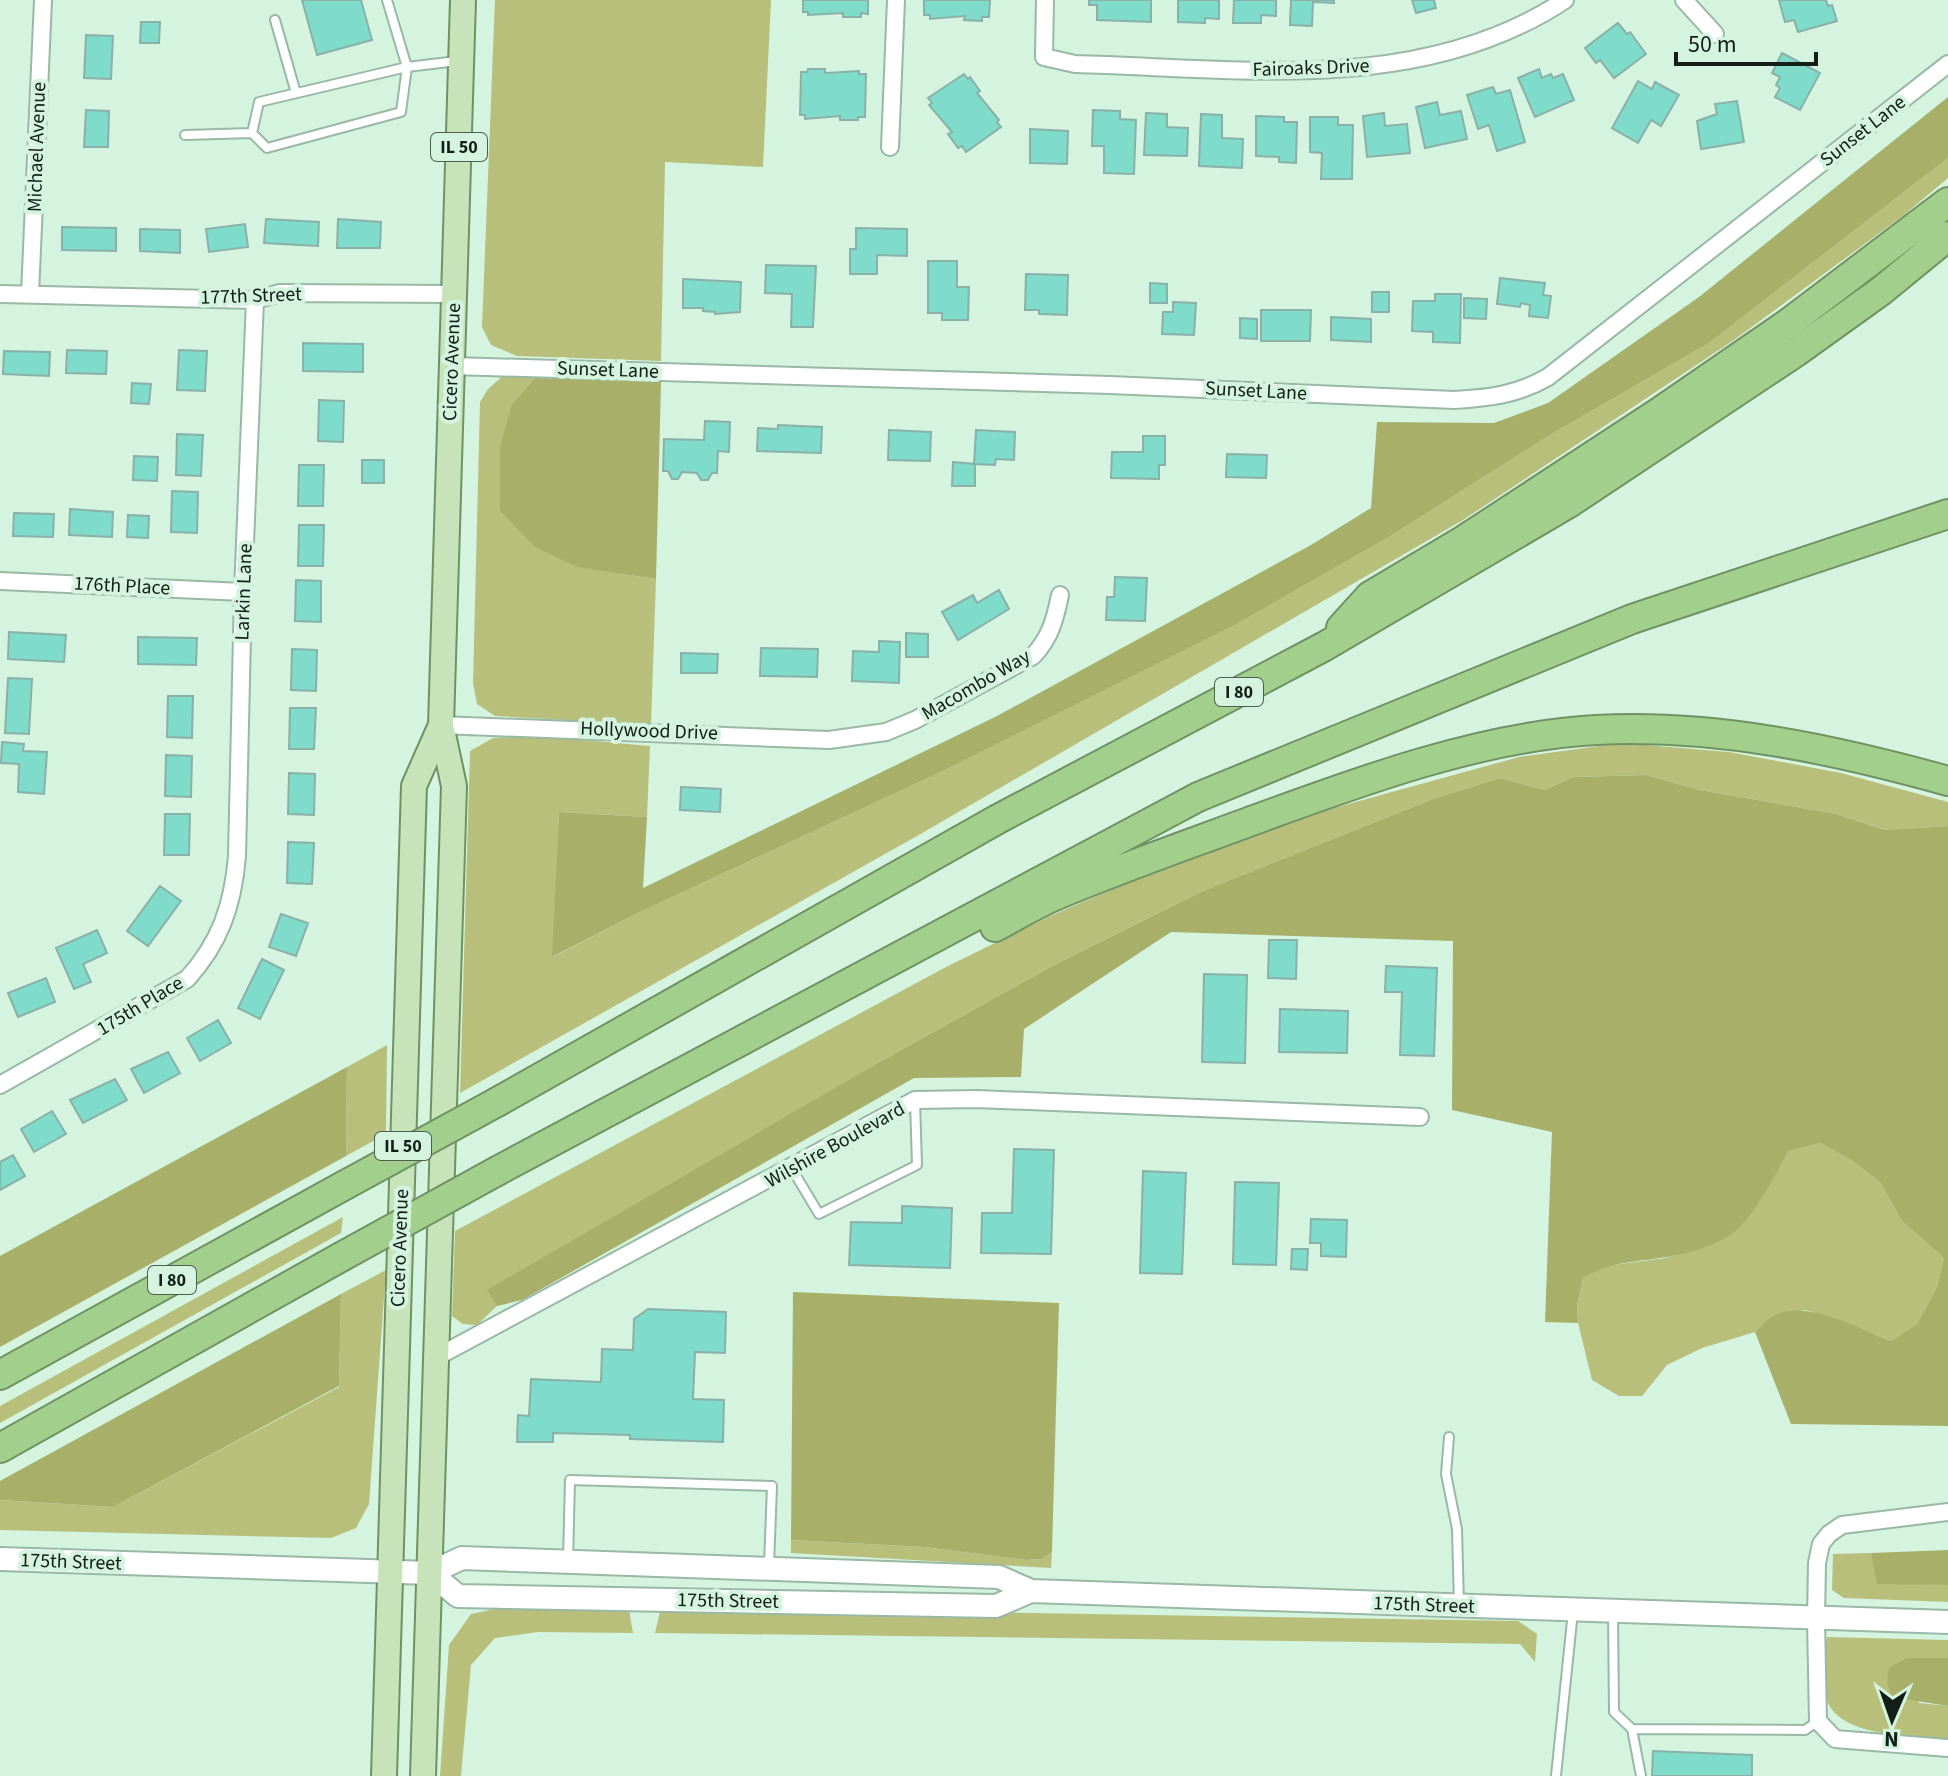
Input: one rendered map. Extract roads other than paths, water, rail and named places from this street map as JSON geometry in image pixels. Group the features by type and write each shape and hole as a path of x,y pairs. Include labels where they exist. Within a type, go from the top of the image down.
{"highway":[{"path":"1325,646 1370,596 1464,540 1658,413 1790,322 1948,202"},
{"name":"I 80","path":"0,1375 499,1101 998,819 1325,646 1569,503 1796,352 1881,291 1948,236"},
{"path":"0,1448 499,1170 1198,797 1632,619 1948,514"},
{"path":"718,1054 942,955 1057,895 1302,803 1480,747 1595,730 1714,732 1793,744 1948,781"}],"main road":[{"name":"Cicero Avenue","path":"423,1776 454,786 441,725 463,0"},
{"name":"Cicero Avenue","path":"384,1776 414,786 441,725"}],"street":[{"name":"Michael Avenue","path":"30,294 43,0"},
{"path":"890,147 896,0"},
{"name":"Fairoaks Drive","path":"1045,0 1044,57 1075,64 1298,72 1352,69 1452,52 1496,37 1565,0"},
{"path":"1684,0 1715,34"},
{"name":"Sunset Lane","path":"452,366 1123,385 1454,400 1499,397 1548,377 1948,64"},
{"name":"177th Street","path":"0,294 255,300 280,293 454,294"},
{"name":"Larkin Lane","path":"235,885 255,300"},
{"name":"176th Place","path":"0,581 243,592"},
{"name":"Macombo Way","path":"857,737 886,732 915,720 1033,656 1047,641 1060,595"},
{"name":"Hollywood Drive","path":"441,725 829,740 857,737"},
{"name":"175th Place","path":"0,1085 187,979 203,962 216,941 227,918 235,885"},
{"name":"Wilshire Boulevard","path":"435,1358 792,1169 915,1100 977,1099 1420,1117"},
{"path":"1948,1512 1859,1521 1842,1525 1829,1534 1821,1544 1817,1563 1816,1619 1818,1721 1835,1739 1948,1748"},
{"name":"175th Street","path":"0,1559 430,1573 462,1558 999,1577 1031,1591 1948,1622"},
{"name":"175th Street","path":"430,1573 458,1596 996,1606 1031,1591"}],"lane":[{"path":"185,135 252,133 267,148 401,112 407,67 387,0"},
{"path":"275,20 296,93"},
{"path":"252,133 259,102 407,67 462,61"},
{"path":"792,1169 819,1214 917,1165 915,1100"},
{"path":"1449,1437 1446,1474 1457,1529 1459,1606"},
{"path":"568,1563 570,1480 772,1486 768,1570"},
{"path":"1556,1776 1573,1610"},
{"path":"1613,1611 1614,1712 1632,1729 1641,1776"},
{"path":"1632,1729 1805,1730 1818,1721"}]}
